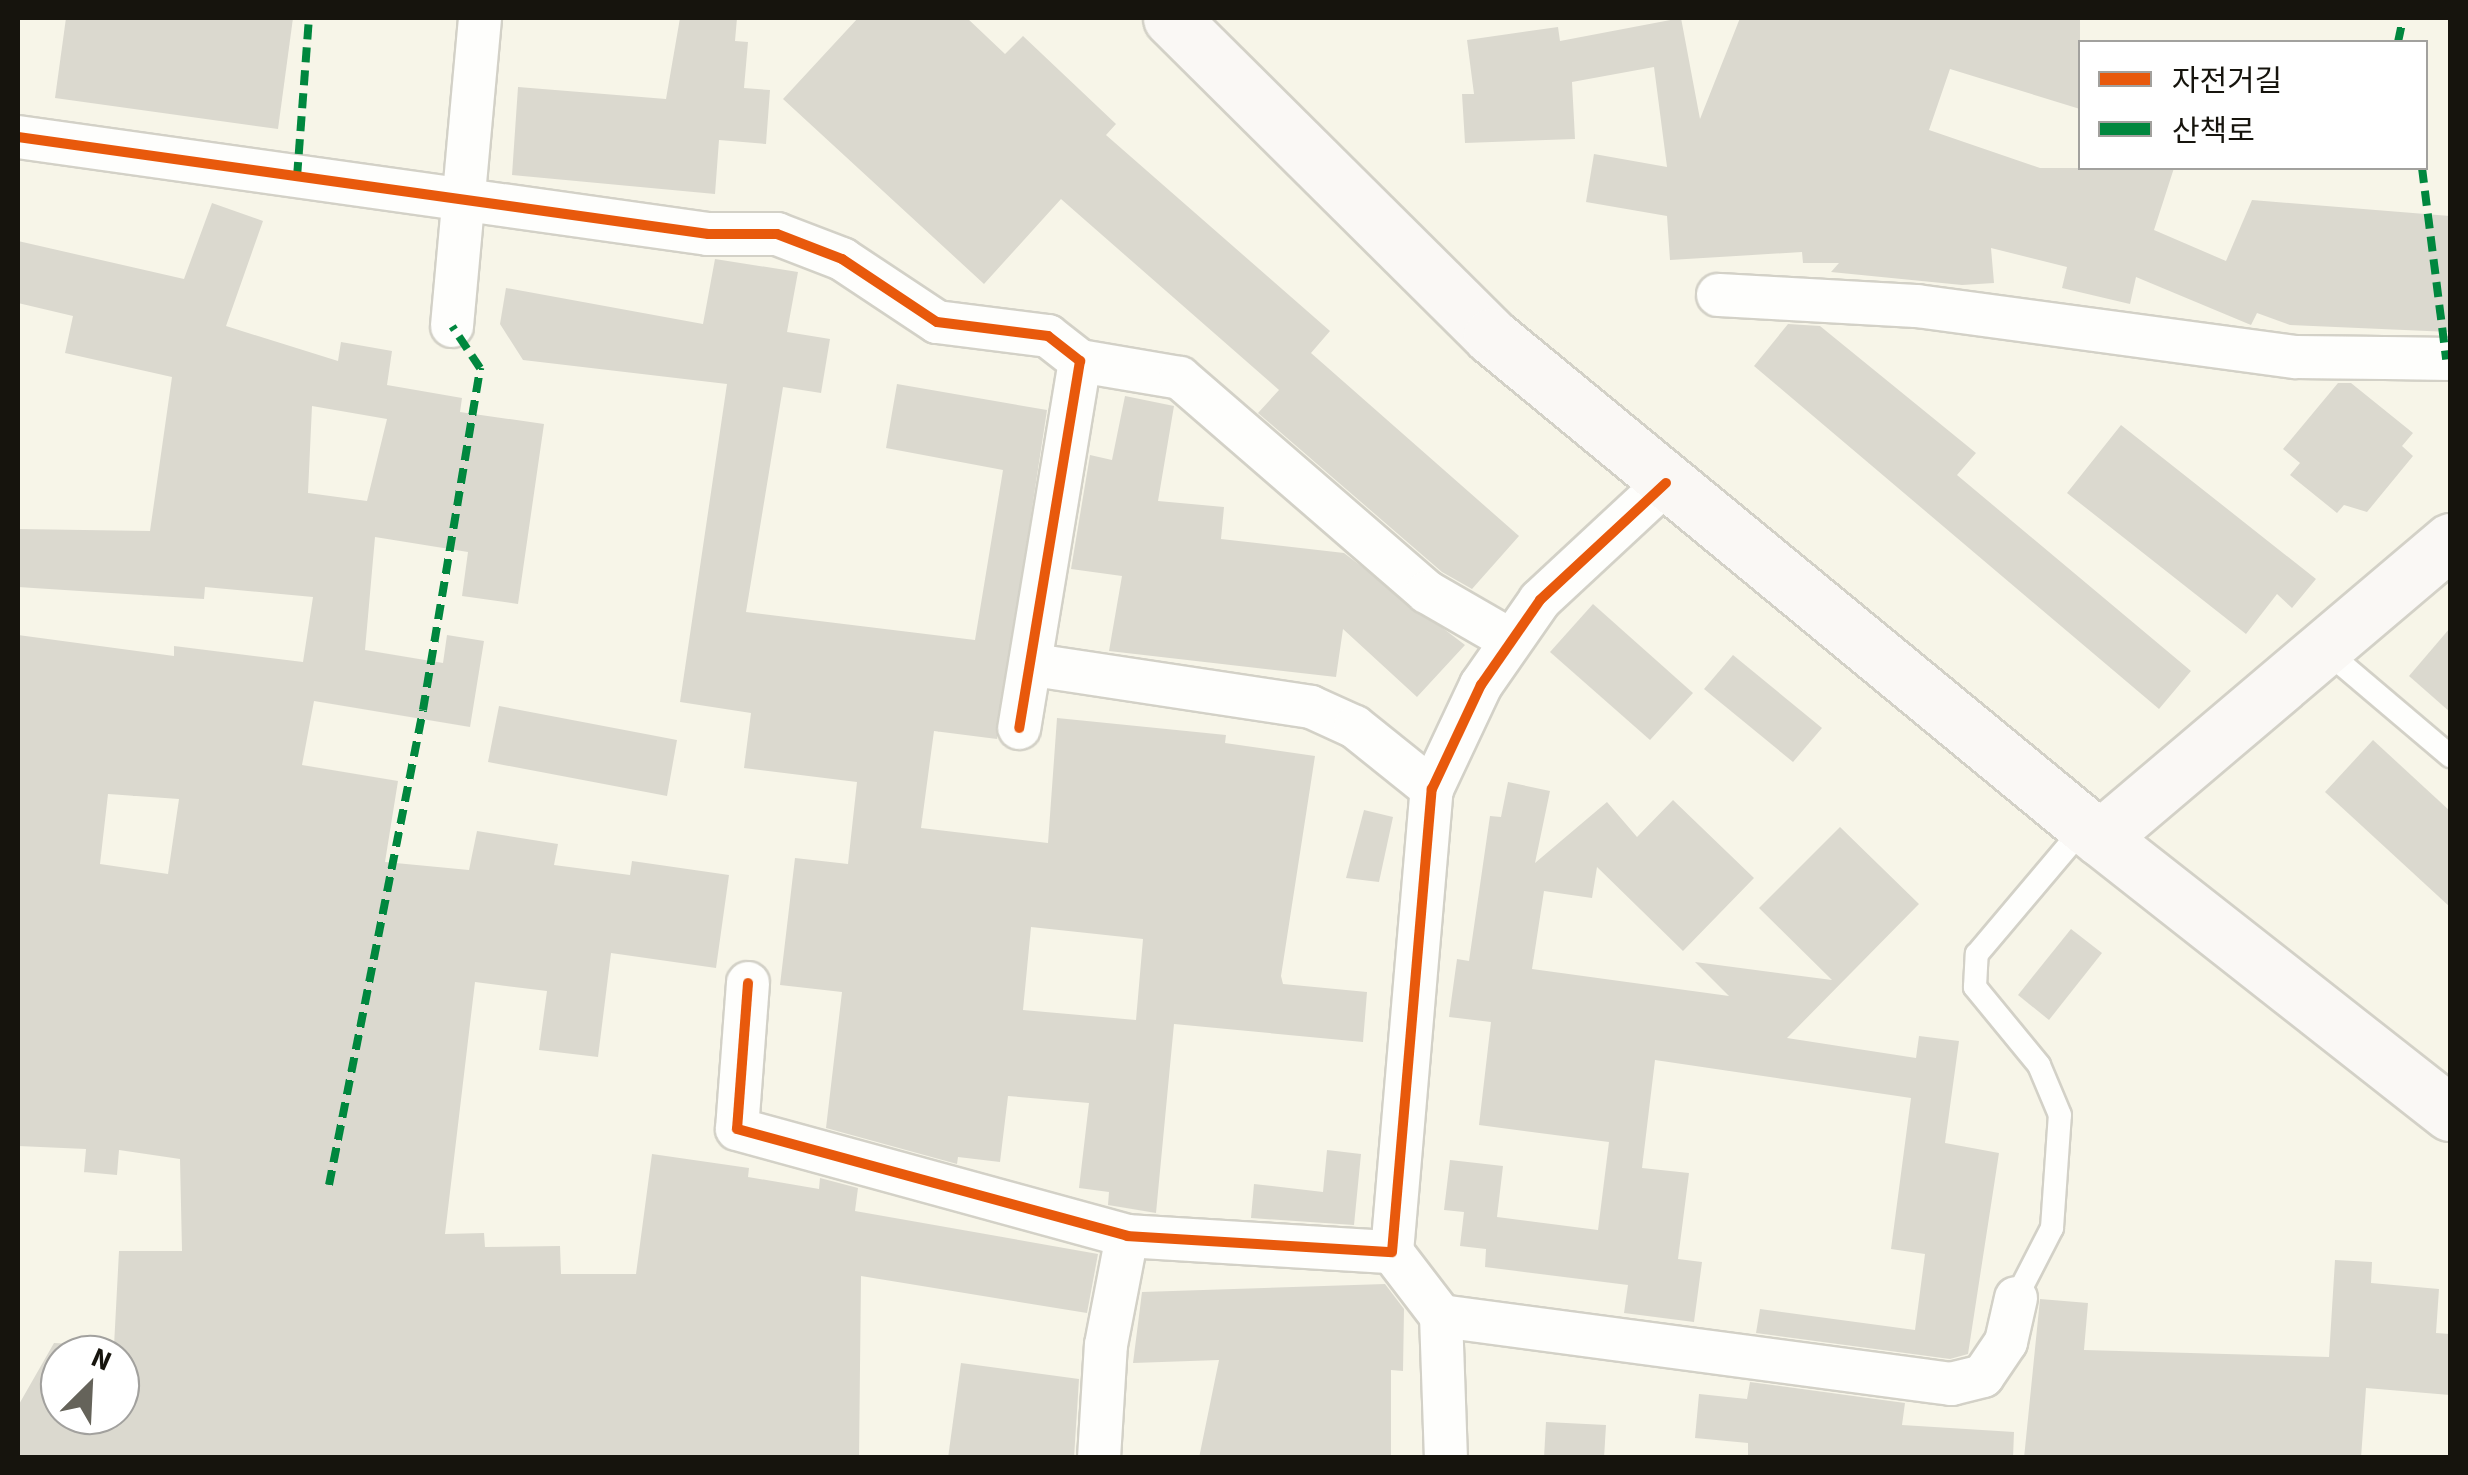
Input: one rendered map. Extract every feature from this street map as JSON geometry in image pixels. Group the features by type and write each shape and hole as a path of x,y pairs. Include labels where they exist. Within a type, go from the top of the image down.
{"main road":[{"path":"1171,18 1491,336 2093,832 2450,1113"},
{"path":"2093,832 2325,650 2450,541"}],"street":[{"path":"452,326 480,18"},
{"path":"18,137 708,234 777,234 842,259 937,322 1048,336 1080,361 1180,378 1426,592 1510,640"},
{"path":"1718,294 1917,306 2296,357 2450,360"},
{"path":"1019,728 1034,665 1080,361"},
{"path":"1446,1458 1440,1316 1392,1252 1432,789 1510,640 1540,600 1666,483"},
{"path":"1034,665 1311,707 1356,727 1432,789"},
{"path":"748,983 737,1129 1127,1236 1392,1252"},
{"path":"1099,1458 1106,1345 1127,1236"},
{"path":"1440,1316 1951,1384 1983,1376 2006,1342 2016,1298"}],"lane":[{"path":"2325,650 2450,756"},
{"path":"2016,1298 2052,1228 2060,1115 2039,1065 1976,986 1977,954 2093,832"}],"building":[{"path":"66,18 293,18 278,129 55,98"},
{"path":"680,18 737,18 735,41 748,42 744,88 770,90 766,144 719,140 715,194 512,175 518,87 666,99"},
{"path":"858,18 967,18 1005,54 1023,36 1116,124 1106,135 1330,331 1311,353 1519,536 1472,589 1442,572 1258,413 1279,390 1061,199 984,284 783,99"},
{"path":"1681,18 1700,119 1740,18 2080,18 2078,108 1950,69 1929,130 2040,168 2173,170 2154,230 2226,261 2252,200 2450,216 2450,332 2290,325 2257,313 2251,325 2136,277 2130,304 2062,288 2067,267 1991,248 1994,283 1962,285 1831,272 1839,263 1803,263 1802,252 1670,260 1667,216 1586,202 1594,154 1667,167 1654,67 1572,82 1575,139 1465,143 1462,94 1474,94 1467,40 1558,27 1560,41"},
{"path":"212,203 263,221 226,326 338,361 341,342 392,351 387,385 462,398 460,412 544,424 518,604 462,596 468,552 375,537 365,650 443,663 447,635 484,641 470,727 314,701 302,765 398,781 385,862 469,870 477,831 558,844 554,865 630,875 632,861 729,875 716,968 611,953 598,1057 539,1050 547,991 475,982 445,1234 484,1233 485,1247 560,1246 561,1274 636,1274 652,1154 749,1168 748,1177 819,1189 820,1178 858,1188 855,1211 1098,1254 1087,1313 861,1276 859,1458 18,1458 18,1406 40,1368 40,1435 140,1435 140,1335 115,1335 119,1251 182,1251 180,1159 119,1150 117,1175 84,1172 86,1149 18,1146 18,635 174,656 174,646 303,662 313,597 205,587 204,599 18,587 18,529 150,531 172,377 65,353 73,316 18,303 18,241 184,279","holes":["312,406 387,419 367,501 308,493","108,794 179,799 168,874 100,864"]},
{"path":"715,259 798,272 787,332 830,339 821,393 783,387 746,612 975,640 1003,470 886,448 897,384 1047,410 997,739 934,731 921,828 1048,843 1057,718 1226,735 1225,743 1315,756 1281,976 1283,984 1367,992 1363,1042 1174,1024 1156,1213 1108,1205 1109,1192 1079,1188 1089,1103 1008,1096 1000,1162 958,1157 957,1164 826,1128 842,992 780,985 795,858 848,864 857,782 744,768 751,713 680,702 727,384 523,360 500,324 506,288 703,324","holes":["1031,927 1143,939 1136,1020 1023,1010"]},
{"path":"1788,324 1820,326 1976,453 1957,475 2191,671 2159,709 1754,366"},
{"path":"2338,383 2351,383 2413,433 2402,446 2413,456 2367,512 2344,505 2337,513 2290,475 2300,463 2283,449"},
{"path":"1125,396 1174,406 1158,501 1224,507 1221,539 1344,553 1465,645 1417,697 1343,629 1336,677 1109,651 1122,576 1071,569 1090,455 1112,460"},
{"path":"2121,425 2316,579 2292,608 2277,594 2246,634 2067,493"},
{"path":"1593,604 1693,693 1650,740 1550,652"},
{"path":"2450,628 2450,712 2409,676"},
{"path":"1733,655 1822,728 1793,762 1704,689"},
{"path":"499,706 677,740 667,796 488,762"},
{"path":"2373,740 2450,811 2450,907 2325,792"},
{"path":"1508,782 1550,791 1535,863 1607,802 1637,837 1673,800 1754,878 1683,951 1597,867 1592,898 1544,891 1532,969 1729,996 1695,962 1832,980 1759,908 1840,827 1919,904 1787,1038 1916,1058 1919,1036 1959,1041 1945,1143 1999,1153 1968,1354 1950,1359 1756,1333 1760,1309 1915,1330 1925,1254 1891,1249 1911,1098 1655,1060 1642,1168 1689,1173 1678,1259 1702,1262 1694,1322 1624,1313 1628,1285 1485,1267 1486,1249 1460,1246 1464,1212 1444,1210 1450,1160 1503,1166 1497,1217 1598,1230 1609,1142 1479,1125 1491,1022 1449,1017 1457,959 1469,961 1490,816 1501,817"},
{"path":"1364,810 1393,817 1379,882 1346,878"},
{"path":"2071,929 2102,953 2049,1020 2018,995"},
{"path":"1327,1150 1361,1154 1354,1225 1251,1218 1254,1184 1323,1192"},
{"path":"2335,1260 2372,1262 2371,1283 2439,1289 2436,1333 2450,1334 2450,1395 2366,1388 2361,1458 2024,1458 2040,1299 2088,1303 2084,1350 2329,1357"},
{"path":"1385,1284 1404,1309 1403,1371 1391,1370 1391,1458 1199,1458 1219,1360 1133,1363 1142,1292"},
{"path":"961,1363 1079,1379 1074,1458 948,1458"},
{"path":"1750,1382 1905,1403 1902,1425 2014,1432 2013,1458 1748,1458 1748,1443 1695,1438 1699,1394 1747,1399"},
{"path":"1546,1422 1606,1425 1604,1458 1544,1458"}],"marked path":[{"path":"297,177 309,18"},
{"path":"2398,40 2403,18"},
{"path":"2422,170 2446,359"},
{"path":"329,1185 423,710 480,368 452,326"}],"cycle path":[{"path":"18,137 708,234 777,234 842,259 937,322 1048,336 1080,361 1019,728"},
{"path":"748,983 737,1129 1127,1236 1392,1252 1432,789 1481,685 1540,600 1666,483"}]}
